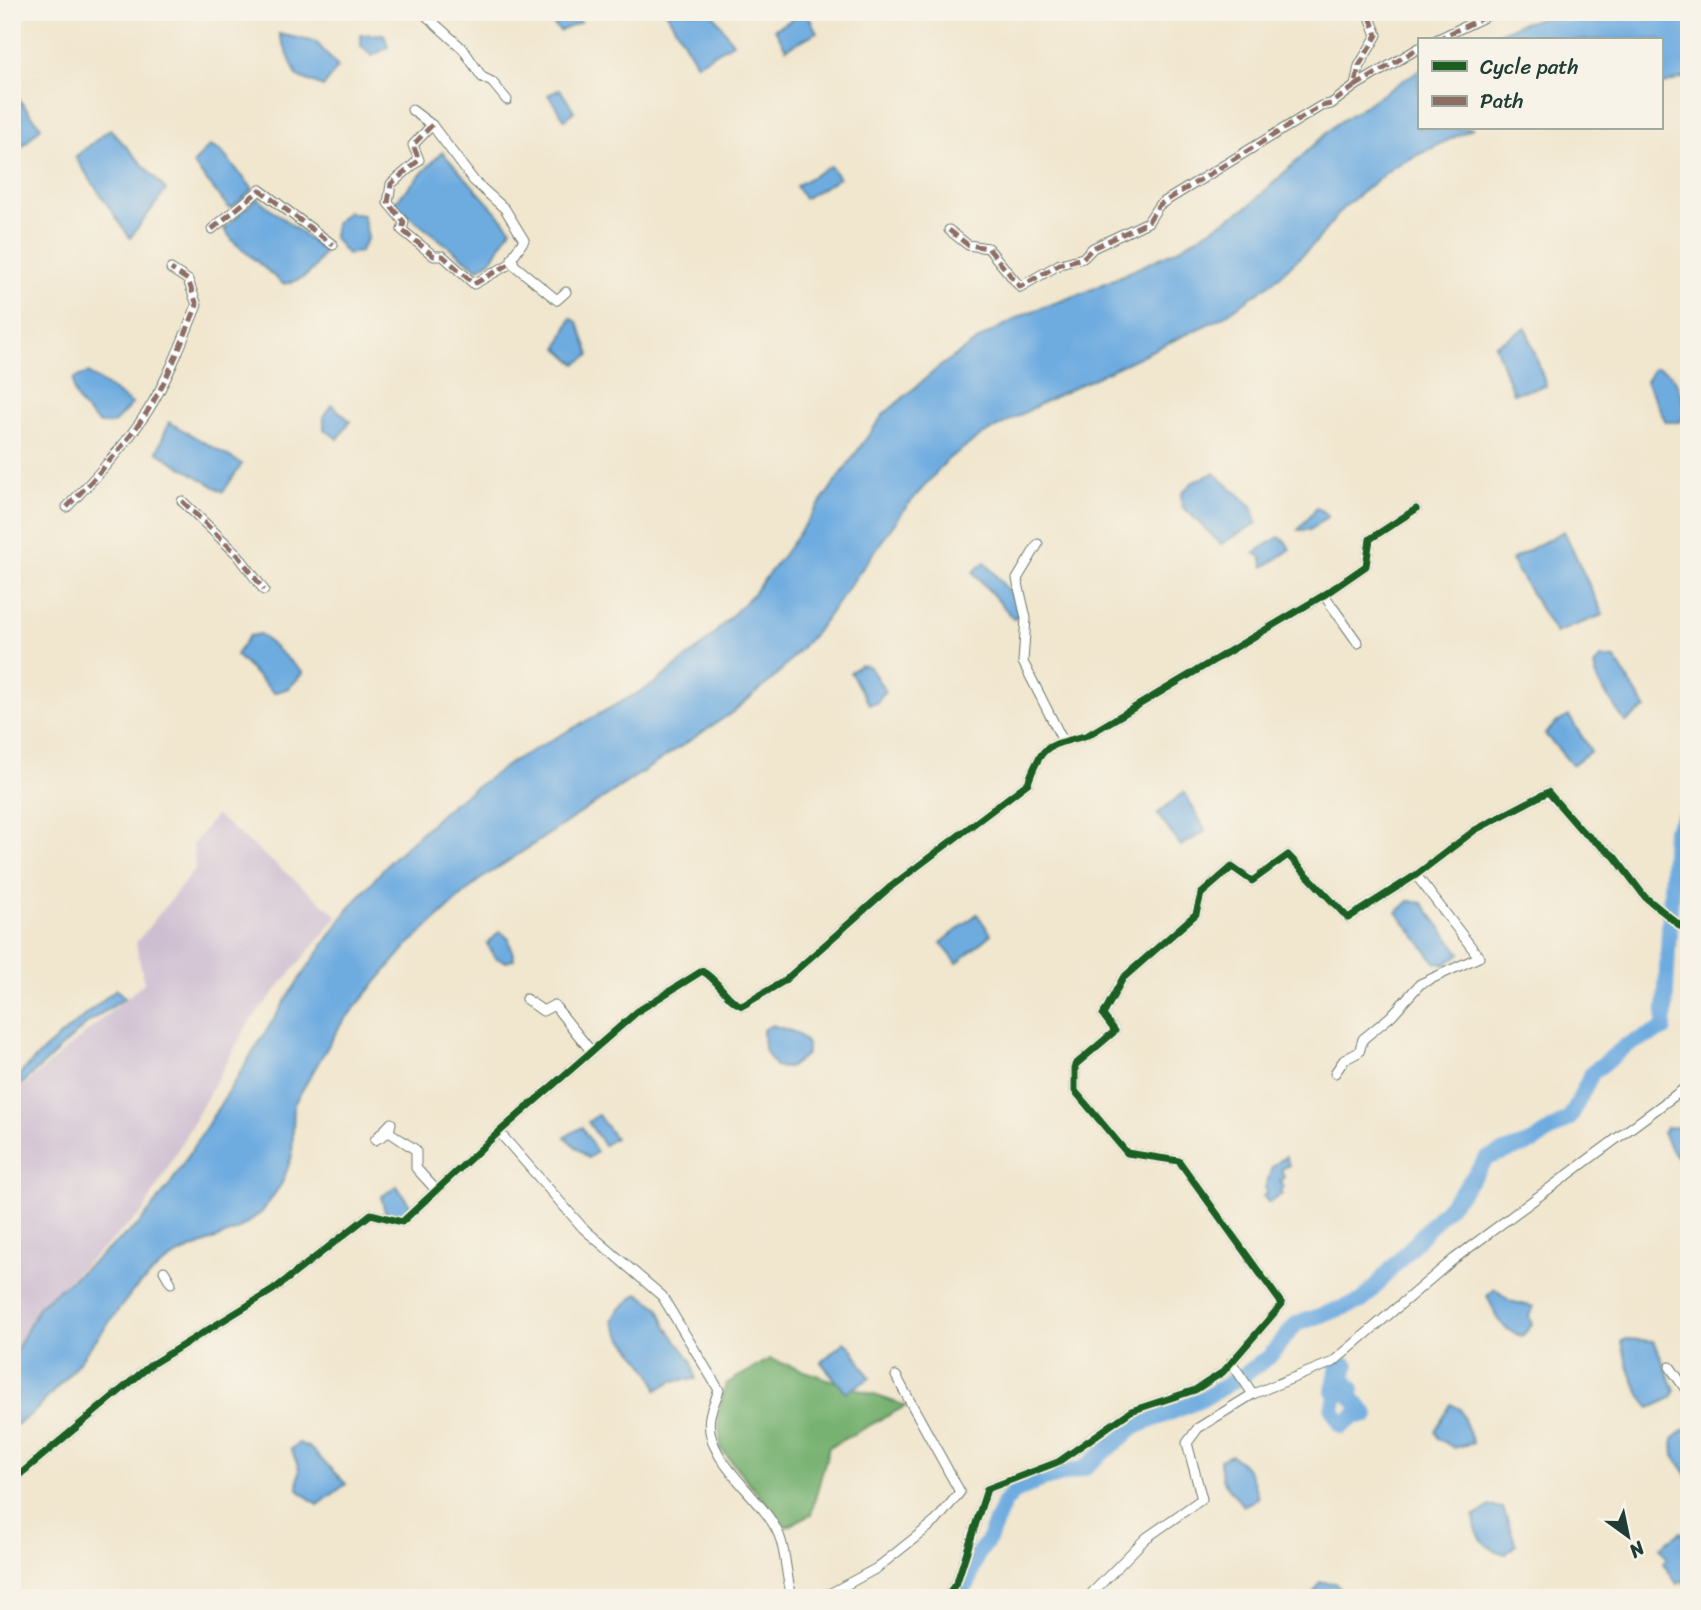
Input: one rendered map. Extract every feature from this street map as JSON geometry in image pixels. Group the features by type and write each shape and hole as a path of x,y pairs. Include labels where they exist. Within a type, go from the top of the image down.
{"street":[{"path":"422,12 463,49 482,77 492,82 507,100"},
{"path":"1354,86 1359,66 1377,35 1368,12"},
{"path":"1440,38 1495,12"},
{"path":"949,230 968,245 988,248 1020,287 1060,264 1083,258 1093,248 1148,222 1159,205 1255,144 1321,106 1331,104 1354,86 1418,49"},
{"path":"412,110 432,125 474,181 505,209 524,240 513,261 474,284 443,256 434,256 402,230 404,222 388,203 391,184 419,160 413,145 432,125"},
{"path":"212,229 260,190 332,245"},
{"path":"513,261 557,300 566,292"},
{"path":"67,507 147,413 173,365 197,305 188,280 171,269"},
{"path":"182,501 215,529 264,590"},
{"path":"12,1481 152,1364 273,1290 335,1237 371,1214 402,1222 499,1132 638,1012 697,973 707,974 723,986 733,1003 742,1006 784,981 889,888 1028,783 1037,756 1062,741 1088,735 1324,594 1366,566 1370,539 1416,509"},
{"path":"1038,544 1017,579 1026,618 1023,662 1062,741"},
{"path":"1324,594 1358,643"},
{"path":"945,1598 957,1582 987,1489 1058,1462 1131,1410 1195,1390 1233,1366 1282,1304 1179,1161 1127,1153 1075,1091 1075,1065 1115,1031 1103,1015 1124,978 1195,914 1201,894 1232,867 1252,881 1288,855 1348,918 1416,875 1475,830 1548,792 1582,831 1614,856 1646,897 1689,933"},
{"path":"1335,1073 1344,1060 1359,1052 1363,1039 1391,1016 1420,984 1479,957 1416,875"},
{"path":"526,999 543,1011 554,1005 591,1051"},
{"path":"1087,1598 1146,1538 1202,1499 1187,1443 1198,1428 1253,1394 1333,1362 1454,1259 1689,1085"},
{"path":"389,1132 416,1150 416,1168 436,1190"},
{"path":"499,1132 583,1228 662,1296 719,1390 709,1418 715,1450 765,1512 779,1535 786,1580 793,1598"},
{"path":"164,1271 171,1283"},
{"path":"1233,1366 1253,1394"},
{"path":"1670,1367 1689,1394"},
{"path":"822,1598 877,1569 936,1521 960,1492 896,1376"}],"shaded area":[{"path":"216,815 338,916 248,1024 143,1212 39,1306 18,1348 12,1352 12,1096 144,983 136,943 195,869 193,844"}],"green space":[{"path":"770,1359 906,1406 829,1447 811,1514 786,1527 721,1449 718,1412 726,1384"}],"water":[{"path":"540,12 571,12 581,22 560,31"},
{"path":"666,12 712,12 733,43 697,64"},
{"path":"806,12 817,32 786,49 775,29"},
{"path":"1566,12 1689,12 1689,76 1662,85 1662,38 1487,38 1519,24"},
{"path":"279,34 316,42 338,67 323,87 297,76"},
{"path":"384,34 388,47 372,56 361,46 361,35"},
{"path":"1418,71 1418,130 1469,130 1393,167 1343,208 1316,242 1273,282 1221,318 1048,400 984,434 948,459 907,506 820,627 774,678 733,712 478,881 406,947 341,1024 294,1104 292,1156 282,1183 262,1212 237,1230 179,1254 160,1266 133,1291 67,1377 33,1413 12,1428 12,1352 18,1348 39,1306 139,1224 169,1186 294,987 347,911 391,860 452,804 513,761 654,684 704,644 751,596 784,554 883,415 939,367 984,336 1027,313 1086,292 1175,251 1250,205 1335,125"},
{"path":"560,89 574,111 565,120 548,95"},
{"path":"12,91 41,127 23,146 12,139"},
{"path":"110,129 166,190 130,238 75,157"},
{"path":"209,146 220,150 253,189 233,207 229,208 193,164"},
{"path":"442,152 511,228 493,258 478,269 393,204"},
{"path":"830,166 839,178 804,199 796,186"},
{"path":"257,198 324,251 313,270 298,280 283,284 234,242 224,229"},
{"path":"347,212 363,215 368,237 360,252 347,254 334,238 335,224"},
{"path":"571,318 578,323 590,355 576,364 558,348"},
{"path":"1526,328 1546,386 1513,393 1495,345"},
{"path":"1654,368 1668,372 1676,383 1687,412 1679,422 1666,422 1646,381"},
{"path":"88,373 132,404 113,424 100,424 85,410 74,392 74,378"},
{"path":"332,405 350,421 338,439 324,429 324,415"},
{"path":"169,422 242,464 223,492 157,452"},
{"path":"1214,473 1252,506 1257,523 1221,544 1182,506 1181,494 1193,482"},
{"path":"1317,507 1328,516 1310,530 1298,530"},
{"path":"1564,531 1603,615 1555,633 1511,560"},
{"path":"1279,537 1286,542 1290,550 1264,567 1261,557 1254,553"},
{"path":"985,562 1019,604 1020,613 1014,619 973,572"},
{"path":"260,634 303,673 289,688 274,693 236,655 249,636"},
{"path":"1600,658 1615,659 1646,708 1625,722 1598,682 1594,666"},
{"path":"860,665 869,666 885,691 877,703 869,704 850,672"},
{"path":"1569,716 1591,751 1572,765 1545,734 1556,723"},
{"path":"1184,792 1206,831 1181,846 1157,814"},
{"path":"1409,901 1422,903 1460,953 1445,965 1435,962 1397,912"},
{"path":"977,914 991,934 957,963 941,943"},
{"path":"500,931 509,939 514,959 507,962 496,958 487,944"},
{"path":"116,989 125,998 90,1021 19,1087 12,1082 45,1049"},
{"path":"772,1025 797,1033 807,1044 807,1054 789,1068 776,1067 764,1049 763,1030"},
{"path":"598,1115 615,1138 604,1145 588,1122"},
{"path":"582,1127 597,1152 588,1158 565,1137"},
{"path":"1675,1127 1689,1131 1689,1155 1679,1158 1671,1150 1663,1133 1666,1128"},
{"path":"1286,1156 1289,1165 1281,1169 1284,1177 1280,1181 1284,1187 1280,1190 1282,1194 1269,1203 1263,1196 1267,1192 1265,1188 1272,1167"},
{"path":"397,1186 411,1207 402,1217 385,1212 381,1197"},
{"path":"1495,1289 1510,1301 1534,1307 1529,1315 1532,1325 1522,1336 1509,1330 1496,1315 1487,1296"},
{"path":"638,1293 658,1307 667,1327 692,1362 696,1379 672,1381 657,1390 649,1371 623,1338 613,1320 618,1311"},
{"path":"1622,1341 1654,1341 1675,1390 1672,1398 1650,1408 1645,1402 1625,1357"},
{"path":"844,1342 851,1347 870,1378 846,1393 821,1362"},
{"path":"1451,1404 1460,1409 1473,1443 1454,1448 1438,1438 1435,1431"},
{"path":"1689,1426 1689,1478 1674,1456 1673,1439"},
{"path":"299,1443 310,1448 346,1484 318,1505 298,1490 299,1468 291,1449"},
{"path":"1231,1455 1246,1468 1258,1498 1243,1506 1222,1479 1220,1460"},
{"path":"1490,1506 1503,1508 1516,1545 1506,1554 1492,1549 1477,1531 1474,1517"},
{"path":"1681,1532 1689,1542 1687,1587 1683,1581 1677,1584 1663,1563 1667,1558 1660,1547"},
{"path":"1321,1582 1335,1583 1348,1598 1310,1598"}],"waterway":[{"path":"955,1598 968,1583 976,1557 989,1539 1004,1503 1014,1492 1041,1480 1084,1468 1135,1427 1203,1399 1245,1374 1269,1357 1296,1324 1362,1301 1464,1189 1487,1158 1533,1142 1570,1118 1592,1073 1627,1045 1664,1029 1674,832 1689,811"},
{"path":"1338,1366 1347,1366 1343,1378 1352,1389 1350,1396 1367,1415 1354,1416 1342,1426 1332,1409 1338,1393 1333,1391 1338,1366"}],"marked path":[{"path":"949,230 968,245 988,248 1020,287 1060,264 1083,258 1093,248 1148,222 1159,205 1321,106 1331,104 1355,86 1359,66 1377,35 1368,12"},
{"path":"1440,38 1495,12"},
{"path":"1355,86 1418,49"},
{"path":"432,125 413,145 419,160 391,184 388,203 404,222 402,230 434,256 443,256 474,284 513,262"},
{"path":"212,229 260,190 333,245"},
{"path":"67,507 109,462 138,425 155,399 174,360 197,305 188,280 171,269"},
{"path":"182,501 238,555 264,590"}],"cycle path":[{"path":"12,1481 152,1364 273,1290 371,1214 402,1222 499,1132 638,1011 702,971 742,1006 784,981 889,888 1028,783 1038,759 1049,748 1088,735 1324,595 1366,566 1370,539 1416,509"},
{"path":"945,1598 957,1582 987,1489 1058,1462 1131,1411 1195,1390 1223,1372 1282,1304 1179,1161 1127,1153 1075,1091 1075,1065 1115,1031 1103,1015 1123,978 1196,914 1201,894 1232,867 1252,881 1288,855 1348,918 1416,875 1475,830 1548,792 1582,831 1614,856 1645,897 1689,933"}]}
